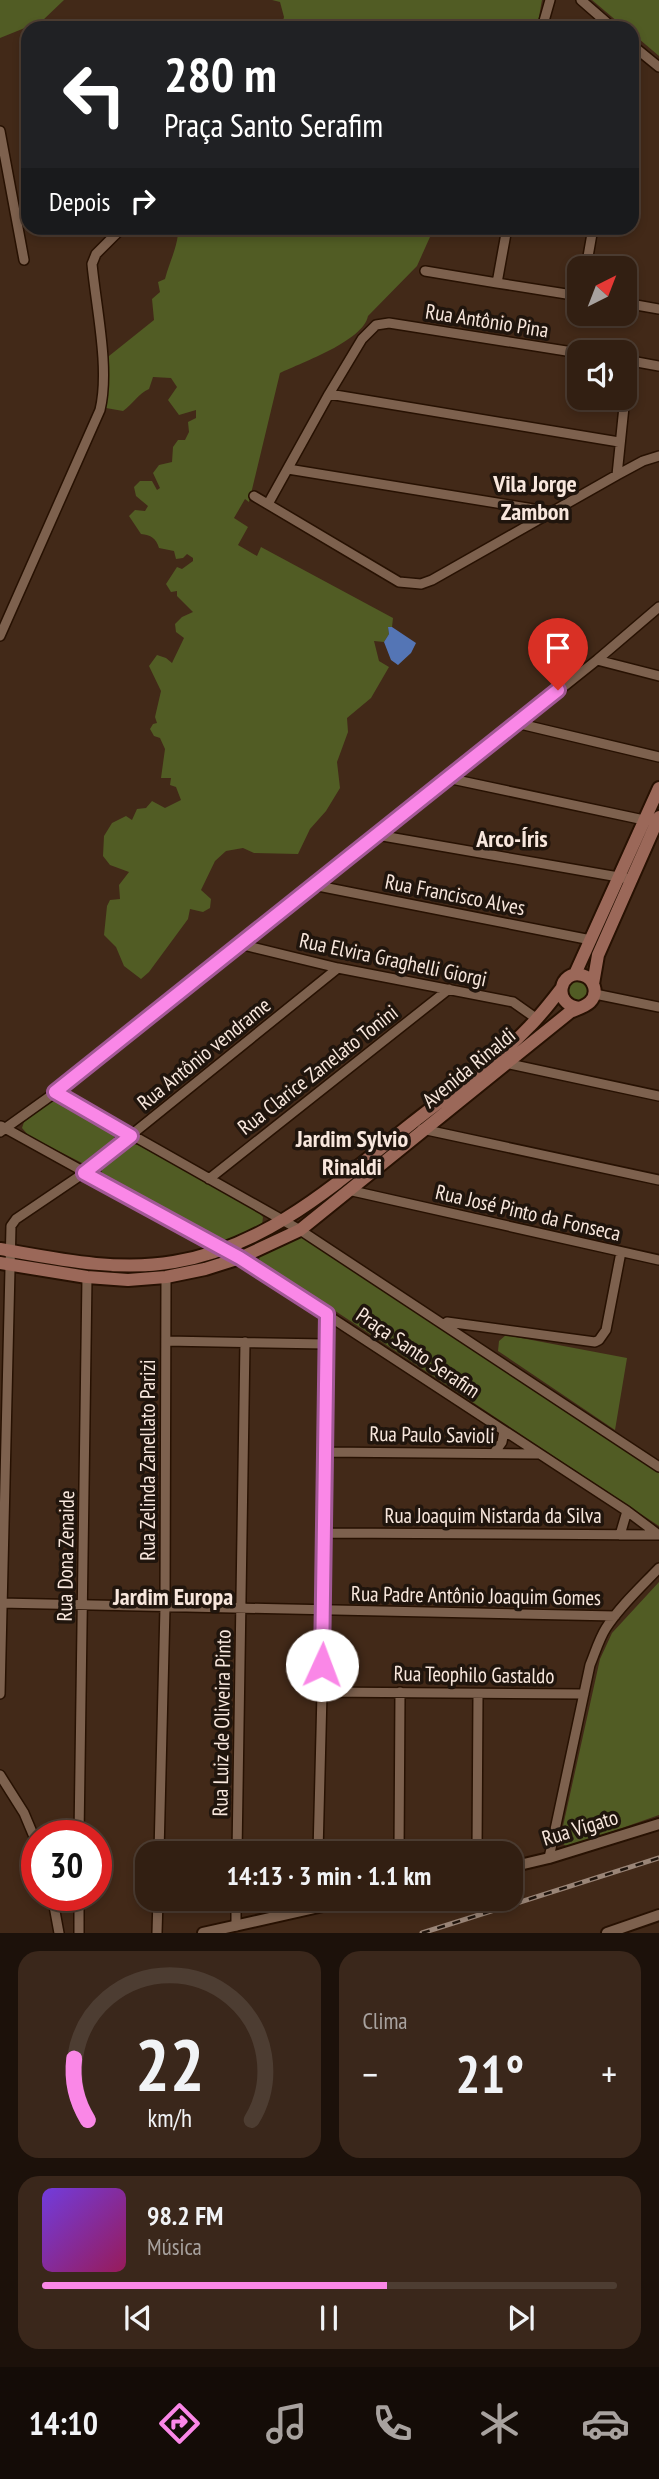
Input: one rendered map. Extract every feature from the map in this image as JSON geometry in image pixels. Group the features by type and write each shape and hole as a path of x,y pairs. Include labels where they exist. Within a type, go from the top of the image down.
{"main road":[{"path":"659,788 643,820 624,879 598,955 594,989 589,1004 579,1008 568,1004 561,989 566,979 575,974 591,940 624,879 659,817"},
{"path":"575,974 586,976 594,989"},
{"name":"Avenida Rinaldi","path":"5,1250 126,1266 176,1262 223,1250 283,1221 308,1205 491,1061 537,1019 561,989"},
{"name":"Avenida Rinaldi","path":"4,1264 87,1277 128,1280 166,1277 240,1258 300,1230 422,1129 570,1012 579,1008"}],"street":[{"path":"544,21 550,0"},
{"path":"581,0 605,21"},
{"path":"639,51 659,67"},
{"path":"0,131 24,260"},
{"path":"0,636 100,410 104,377 92,264 96,254 115,235"},
{"path":"497,283 506,235"},
{"path":"588,256 592,235"},
{"path":"425,271 567,294"},
{"path":"637,305 659,309"},
{"name":"Rua Antônio Pina","path":"329,394 362,339 376,325 388,324 567,351"},
{"path":"637,363 659,366"},
{"path":"268,504 329,394 619,442"},
{"path":"617,475 623,410"},
{"path":"254,496 399,582 411,584 432,580 617,475 659,456"},
{"path":"288,469 552,512"},
{"path":"2,1129 55,1092 597,660 659,607"},
{"path":"597,660 659,676"},
{"path":"516,723 659,757"},
{"path":"447,778 643,820"},
{"path":"377,835 624,879"},
{"name":"Rua Francisco Alves","path":"313,886 591,940"},
{"name":"Rua Elvira Graghelli Giorgi","path":"239,944 338,968 513,1002 537,1019"},
{"name":"Rua Antônio vendrame","path":"0,1694 4,1264 11,1226 16,1219 84,1173 131,1136 338,968"},
{"name":"Rua Clarice Zanelato Tonini","path":"209,1179 449,989"},
{"path":"594,989 659,1007"},
{"path":"505,1063 659,1096"},
{"name":"Praça Santo Serafim","path":"55,1092 300,1230 659,1466"},
{"name":"Praça Santo Serafim","path":"2,1129 240,1258 628,1511 659,1535"},
{"path":"422,1129 659,1180"},
{"name":"Rua José Pinto da Fonseca","path":"348,1190 659,1259"},
{"path":"442,1322 595,1342 606,1330 621,1252"},
{"name":"Rua Dona Zenaide","path":"79,1820 87,1277"},
{"name":"Rua Zelinda Zanellato Parizi","path":"159,1841 165,1607 166,1277"},
{"path":"318,1841 326,1533 324,1452 327,1314"},
{"path":"166,1341 326,1344"},
{"name":"Rua Luiz de Oliveira Pinto","path":"237,1841 245,1342"},
{"path":"494,1453 502,1442 504,1431"},
{"name":"Rua Paulo Savioli","path":"324,1452 540,1454"},
{"path":"620,1535 628,1511"},
{"name":"Rua Joaquim Nistarda da Silva","path":"326,1533 659,1535"},
{"path":"548,1858 584,1694 597,1648 605,1629 615,1616 659,1568"},
{"name":"Rua Padre Antônio Joaquim Gomes","path":"1,1603 615,1616"},
{"name":"Rua Teophilo Gastaldo","path":"321,1692 584,1694"},
{"path":"399,1841 400,1692"},
{"path":"477,1841 478,1694"},
{"path":"0,1775 27,1820"},
{"name":"Rua Vigato","path":"523,1864 659,1824"},
{"path":"55,1911 58,1933"},
{"path":"79,1911 79,1933"},
{"path":"157,1933 158,1911"},
{"path":"236,1911 236,1926"},
{"path":"202,1933 289,1911"},
{"path":"607,1933 659,1915"}],"green space":[{"path":"0,0 64,0 42,21 21,21 21,30 0,38"},
{"path":"272,0 542,0 538,21 283,21 280,2"},
{"path":"592,0 659,0 659,56 639,39 639,21 617,21"},
{"path":"178,235 431,235 417,266 368,316 355,334 331,350 280,373 249,502 245,499 234,518 248,527 238,545 257,556 261,547 393,618 392,627 388,627 389,634 384,642 374,641 379,661 389,667 371,698 347,718 348,732 337,762 340,788 326,811 310,829 298,854 254,853 243,848 226,851 215,861 201,890 211,899 210,908 203,912 190,909 188,919 141,979 124,966 116,947 104,935 107,906 110,900 120,899 119,885 129,872 110,865 103,856 104,836 112,823 126,816 132,820 137,809 146,808 152,801 165,808 181,800 176,787 170,785 171,778 161,778 165,749 160,738 154,736 150,729 157,723 155,717 161,691 149,666 157,655 172,663 184,638 176,632 175,624 193,612 177,596 177,591 171,592 166,584 177,567 182,569 193,561 193,558 187,554 176,559 174,551 159,548 153,538 141,534 129,516 135,510 145,511 148,506 136,496 134,487 140,481 152,481 157,490 160,488 153,473 159,465 172,462 173,447 178,440 185,440 189,432 188,422 196,418 196,410 179,415 168,400 177,387 171,378 153,377 149,389 123,411 106,408 108,390 104,360 154,320 152,299 160,292 158,282 165,279"},
{"path":"578,980 586,983 589,991 586,999 578,1002 570,999 567,991 570,983"},
{"path":"50,1101 60,1102 110,1130 114,1134 114,1142 84,1164 29,1136 22,1128 24,1122"},
{"path":"132,1144 255,1209 263,1217 262,1225 224,1243 219,1242 103,1178 101,1166 119,1150"},
{"path":"300,1235 659,1472 659,1526 260,1261 262,1253"},
{"path":"217,1256 221,1260 165,1272 123,1274 20,1260 95,1268"},
{"path":"506,1335 627,1358 615,1430 498,1351 499,1341"},
{"path":"659,1582 659,1815 568,1847 563,1844 561,1835 600,1659 612,1633"}],"water":[{"path":"388,627 416,643 411,653 398,665 391,660 384,642 389,634"}],"railway":[{"path":"422,1933 659,1858"}],"district":[{"name":"Vila Jorge Zambon","path":"535,498"},
{"name":"Arco-Íris","path":"512,839"},
{"name":"Jardim Sylvio Rinaldi","path":"352,1153"},
{"name":"Jardim Europa","path":"173,1597"}],"route":[{"path":"322,1665 326,1533 324,1452 327,1314 240,1258 84,1173 131,1136 55,1092 558,690"}]}
